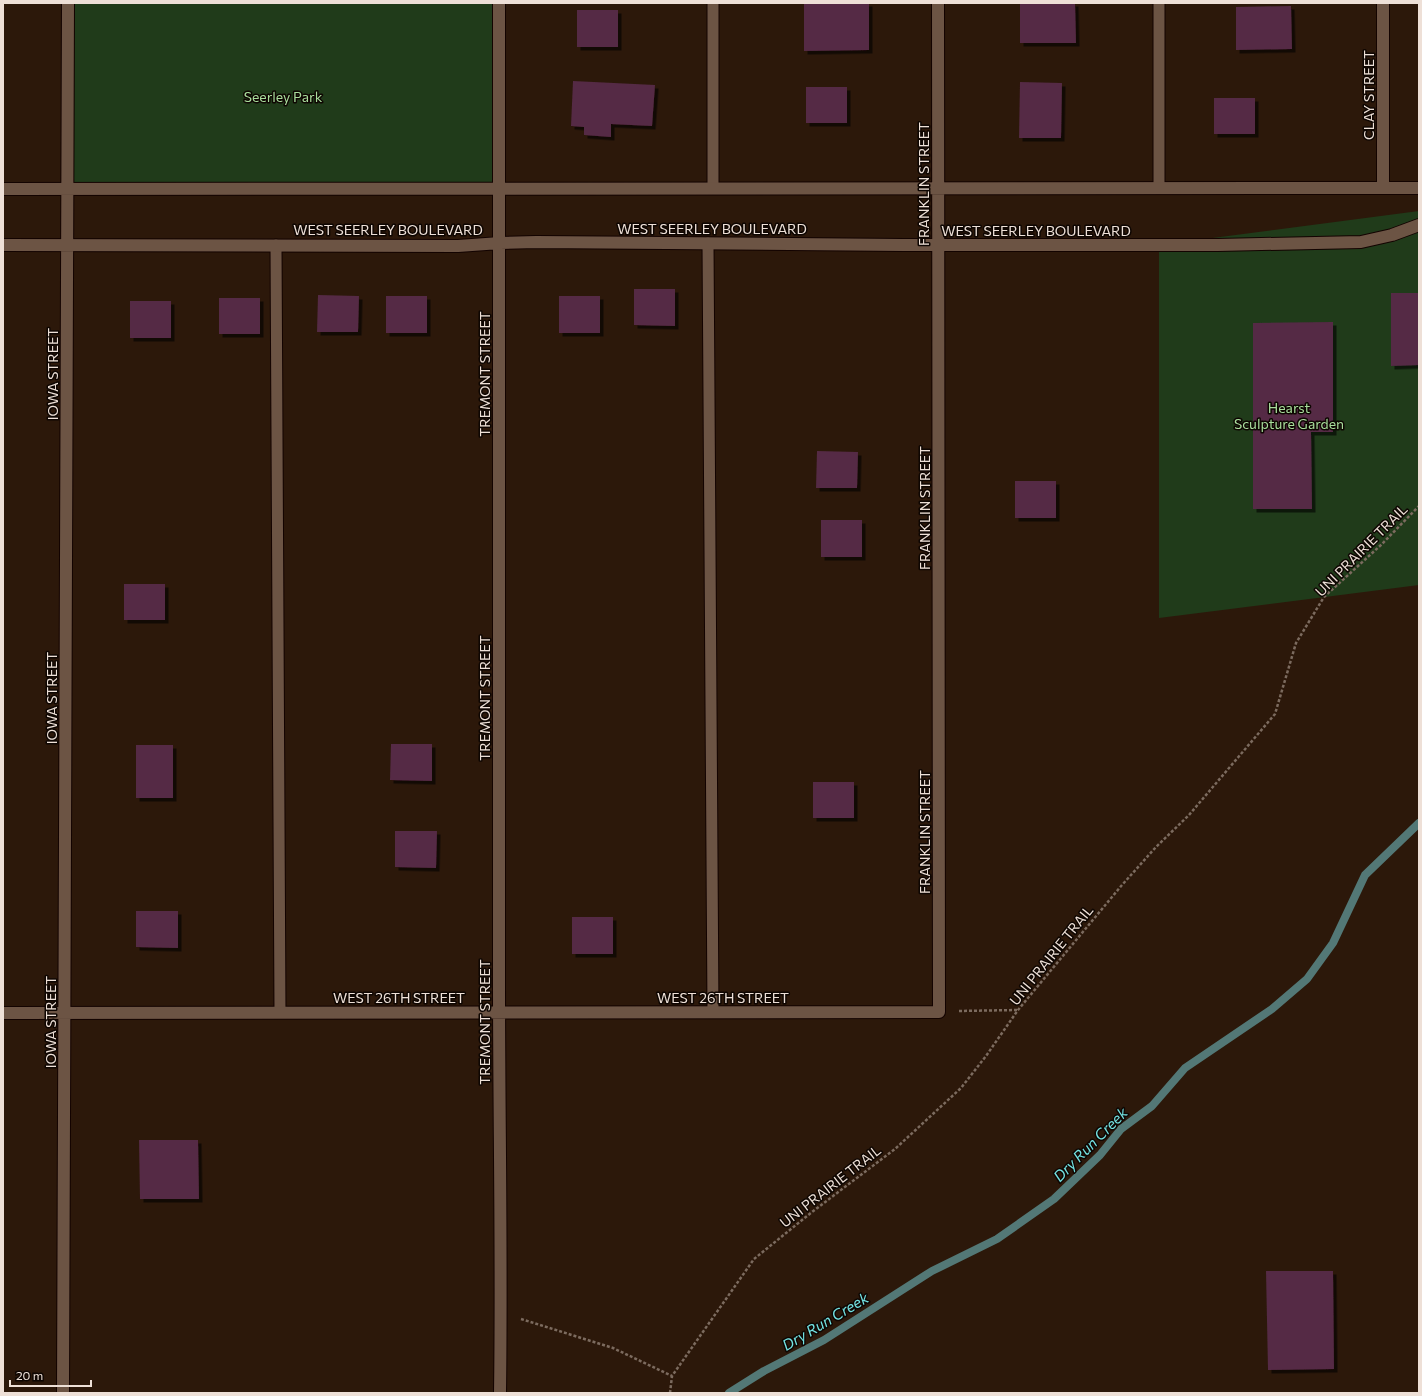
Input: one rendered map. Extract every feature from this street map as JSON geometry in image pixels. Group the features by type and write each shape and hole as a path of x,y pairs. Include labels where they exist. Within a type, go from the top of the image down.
{"street":[{"name":"IOWA STREET","path":"63,1393 68,3"},
{"name":"TREMONT STREET","path":"499,3 500,1393"},
{"name":"FRANKLIN STREET","path":"938,3 939,1012"},
{"name":"CLAY STREET","path":"1383,3 1383,188"},
{"path":"3,189 1419,188"},
{"name":"WEST SEERLEY BOULEVARD","path":"3,245 458,246 500,243 708,243 1218,245 1361,242 1392,236 1419,225"},
{"name":"WEST 26TH STREET","path":"3,1012 939,1012"}],"lane":[{"path":"713,188 714,3"},
{"path":"1159,3 1159,188"},
{"path":"708,243 713,1012"},
{"path":"276,245 280,1012"}],"path":[{"name":"UNI PRAIRIE TRAIL","path":"670,1393 672,1376 754,1259 812,1212 895,1149 961,1088 986,1056 1018,1010 1122,885 1156,847 1189,815 1275,714 1296,643 1324,597 1381,545 1419,506"},
{"path":"939,1012 1018,1010"},
{"path":"501,1313 613,1348 672,1376"}],"green space":[{"name":"Seerley Park","path":"68,3 499,3 499,188 67,189"},
{"name":"Hearst Sculpture Garden","path":"1419,211 1419,585 1159,618 1159,245"}],"building":[{"path":"869,3 869,50 804,51 804,4"},
{"path":"1020,3 1075,3 1076,43 1020,43"},
{"path":"1291,6 1292,49 1236,50 1236,7"},
{"path":"577,10 618,10 618,47 577,47"},
{"path":"573,81 655,85 652,126 611,124 611,137 584,135 584,127 571,126"},
{"path":"1020,82 1062,83 1061,138 1019,138"},
{"path":"806,87 847,87 847,123 806,123"},
{"path":"1214,98 1255,98 1255,134 1214,134"},
{"path":"634,289 675,289 675,326 634,325"},
{"path":"1391,293 1419,293 1419,365 1391,366"},
{"path":"318,295 359,296 358,332 317,332"},
{"path":"386,296 427,296 427,333 386,333"},
{"path":"559,296 600,296 600,333 559,333"},
{"path":"219,298 260,298 260,334 219,334"},
{"path":"130,301 171,301 171,338 130,338"},
{"path":"1333,322 1333,432 1311,432 1312,509 1253,509 1253,323"},
{"path":"817,451 858,452 857,488 816,488"},
{"path":"1015,481 1056,481 1056,518 1015,518"},
{"path":"821,520 862,520 862,557 821,557"},
{"path":"124,584 165,584 165,620 124,620"},
{"path":"391,744 432,744 432,781 390,780"},
{"path":"136,745 173,745 173,798 136,798"},
{"path":"813,782 854,782 854,818 813,818"},
{"path":"395,831 437,831 436,868 395,867"},
{"path":"136,911 178,911 178,948 136,947"},
{"path":"572,917 613,917 613,954 572,954"},
{"path":"139,1140 198,1140 199,1199 140,1199"},
{"path":"1266,1271 1333,1271 1334,1369 1268,1370"}],"waterway":[{"name":"Dry Run Creek","path":"729,1393 764,1371 824,1340 932,1271 997,1239 1054,1199 1100,1155 1121,1129 1152,1106 1185,1068 1272,1009 1307,979 1333,943 1365,875 1419,823"}]}
